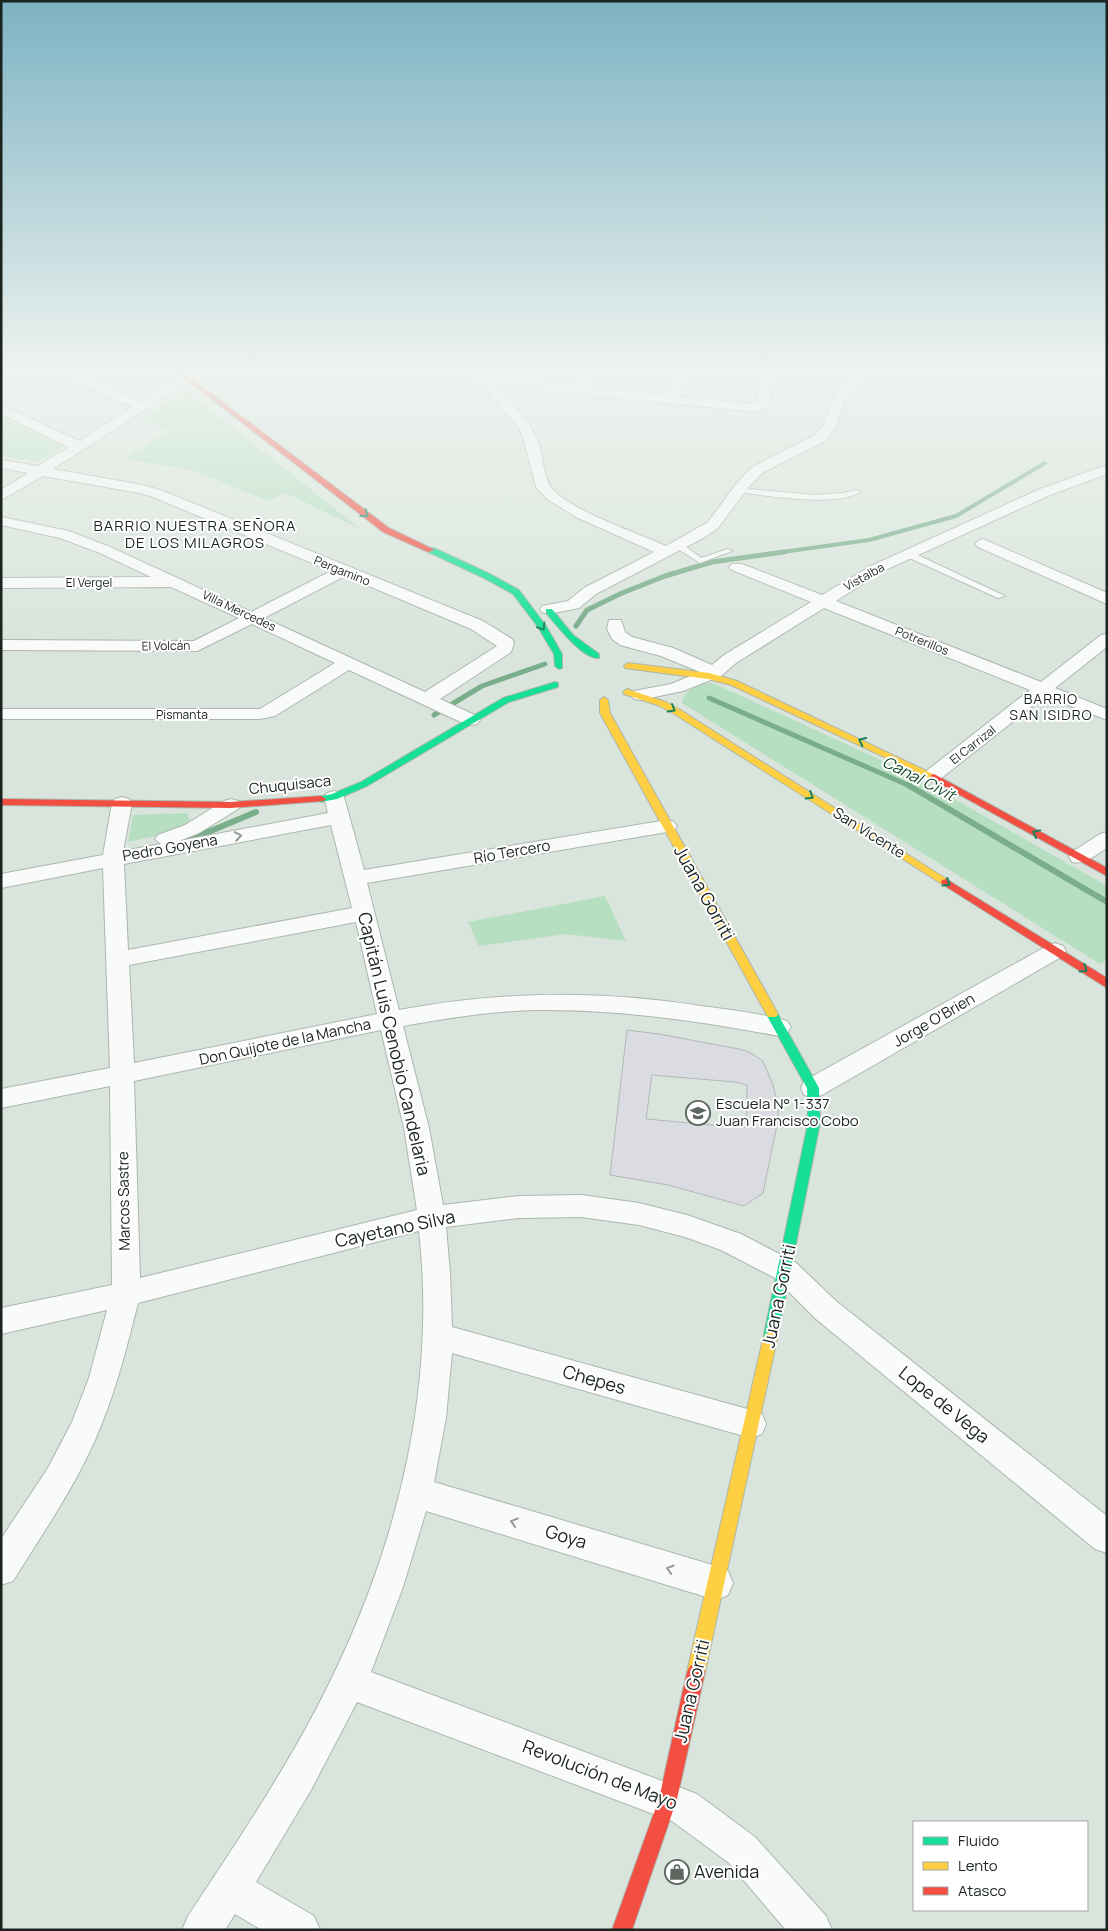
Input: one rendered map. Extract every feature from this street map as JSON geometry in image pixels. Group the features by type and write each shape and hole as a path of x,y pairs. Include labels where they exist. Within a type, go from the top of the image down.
{"main road":[{"path":"294,459 386,530 487,576 516,592 531,610 563,664 554,673 555,685 565,693"},
{"path":"390,518 402,527 526,586"},
{"path":"544,604 570,637 605,657 628,666 712,674 734,683 932,776 1107,873"},
{"path":"580,657 605,657"},
{"path":"590,700 604,700 634,688 633,671 628,666"},
{"name":"Chuquisaca","path":"1,802 231,805 308,801 334,797 364,784 506,700 555,685"},
{"name":"San Vicente","path":"634,688 679,713 1107,984"},
{"name":"Juana Gorriti","path":"604,700 605,713 813,1088 815,1106 814,1123 785,1270 668,1799 622,1930"}],"street":[{"path":"1,496 61,459"},
{"path":"536,459 543,487 547,494 575,511 672,548"},
{"path":"544,604 573,605 590,592 700,534 713,525 756,470 778,459"},
{"name":"Pergamino","path":"1,464 142,489 158,494 477,625 506,643 505,648 441,706"},
{"name":"Vistalba","path":"634,688 677,688 712,674 730,659 876,569 1045,492 1102,470"},
{"name":"Villa Mercedes","path":"1,521 64,534 118,556 470,720"},
{"path":"983,544 1107,599"},
{"path":"80,583 118,556"},
{"name":"Potrerillos","path":"738,567 1107,715"},
{"name":"El Volcán","path":"1,646 189,647 207,642 343,571"},
{"name":"El Vergel","path":"1,583 177,582"},
{"path":"615,623 618,635 626,641 667,652 712,674"},
{"name":"El Carrizal","path":"932,776 1107,639"},
{"name":"Pismanta","path":"1,714 260,714 269,712 349,662"},
{"name":"Capitán Luis Cenobio Candelaria","path":"202,1930 271,1824 309,1758 349,1681 390,1581 416,1492 431,1418 436,1380 437,1336 432,1217 410,1095 334,797"},
{"name":"Marcos Sastre","path":"1,1569 59,1479 85,1428 104,1378 126,1294 122,1075 113,854 122,803"},
{"name":"Pedro Goyena","path":"1,881 113,854 178,835 192,829 231,805"},
{"name":"Pedro Goyena","path":"1,872 340,818"},
{"name":"Río Tercero","path":"356,878 667,826"},
{"path":"1079,857 1107,838"},
{"path":"116,960 365,913"},
{"name":"Jorge O'Brien","path":"813,1088 1055,951"},
{"name":"Don Quijote de la Mancha","path":"1,1099 390,1020 500,1005 544,1002 674,1010 779,1027"},
{"name":"Cayetano Silva","path":"1,1321 126,1294 432,1217 519,1207 572,1206 639,1214 687,1226 731,1242 785,1270"},
{"name":"Lope de Vega","path":"785,1270 826,1310 1107,1537"},
{"name":"Chepes","path":"437,1336 751,1424"},
{"name":"Goya","path":"416,1492 716,1583"},
{"name":"Revolución de Mayo","path":"349,1681 668,1799 684,1807 742,1850 812,1930"},
{"path":"229,1888 300,1930"}],"lane":[{"path":"739,490 790,496 843,495 856,492"},
{"path":"672,548 700,561 728,551"},
{"path":"908,554 1001,596"}],"green space":[{"path":"20,459 43,459 38,462"},
{"path":"126,459 273,459 360,529 286,493 268,501 192,470"},
{"path":"713,683 907,772 1107,886 1107,960 1100,964 682,703 683,698 689,691 704,684"},
{"path":"187,813 190,822 173,832 128,842 133,815"},
{"path":"605,896 626,941 566,934 479,946 468,922"}],"building":[{"name":"Escuela N° 1-337 Juan Francisco Cobo","path":"627,1030 739,1049 749,1052 763,1061 773,1085 778,1106 778,1120 763,1193 744,1206 668,1185 610,1175","holes":["652,1075 735,1082 747,1085 746,1128 646,1119"]}],"waterway":[{"path":"775,553 869,540 956,516 1045,463"},
{"path":"576,626 587,610 622,593 665,576 712,562 784,552"},
{"name":"Canal Civit","path":"434,715 482,686 545,664"},
{"name":"Canal Civit","path":"709,698 909,785"},
{"name":"Canal Civit","path":"909,785 1107,902"},
{"name":"Canal Civit","path":"189,840 256,812"}],"traffic: fast":[{"path":"431,550 516,592 542,626 558,654 559,666"},
{"path":"549,611 570,637 596,656"},
{"path":"321,799 334,797 364,784 506,700 555,685"},
{"path":"770,1339 814,1123 813,1088 772,1014"}],"traffic: slow":[{"path":"628,666 709,676 734,683 934,777"},
{"path":"627,692 663,704 679,713 946,882"},
{"path":"604,700 605,713 772,1014"},
{"path":"696,1672 770,1339"}],"traffic: jam":[{"path":"293,459 386,530 431,550"},
{"path":"934,777 1107,873"},
{"path":"1,802 231,805 321,799"},
{"path":"946,882 1107,984"},
{"path":"622,1930 668,1799 696,1672"}],"place":[{"name":"Escuela N° 1-337 Juan Francisco Cobo","path":"698,1113"},
{"name":"Avenida","path":"677,1872"}],"district":[{"name":"BARRIO NUESTRA SEÑORA DE LOS MILAGROS","path":"195,534"},
{"name":"BARRIO SAN ISIDRO","path":"1051,708"}]}
